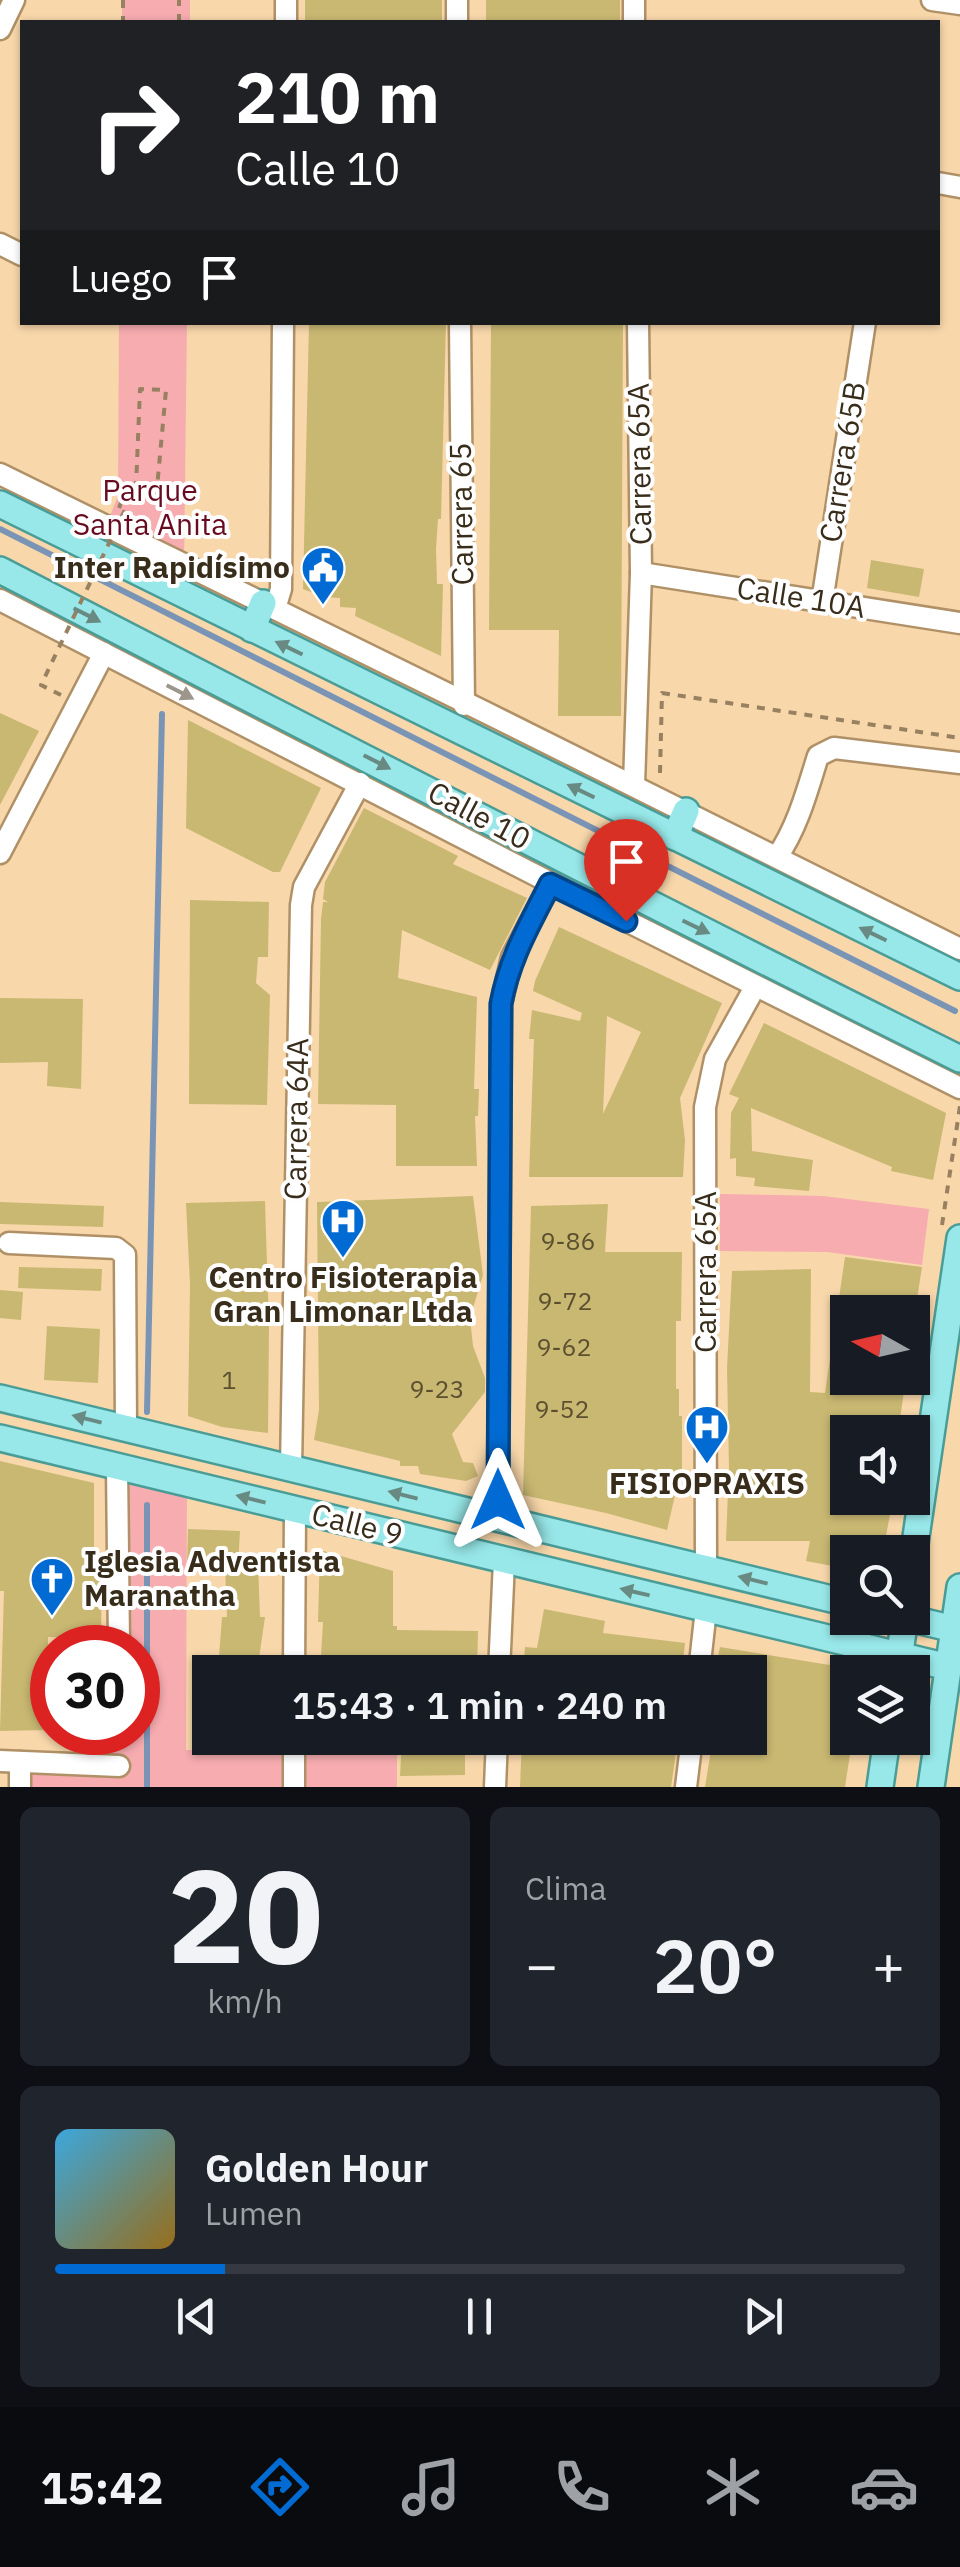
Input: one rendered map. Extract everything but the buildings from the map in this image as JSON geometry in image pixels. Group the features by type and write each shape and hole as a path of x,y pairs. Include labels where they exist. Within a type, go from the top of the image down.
{"main road":[{"path":"0,504 960,977"},
{"name":"Calle 10","path":"0,570 150,662 372,759 600,894 960,1059"},
{"path":"252,629 269,606"},
{"path":"675,837 686,811"},
{"path":"916,1535 960,1238"},
{"path":"0,1398 54,1451"},
{"name":"Calle 9","path":"0,1398 830,1599"},
{"name":"Calle 9","path":"0,1438 706,1609 867,1655"},
{"path":"930,1787 960,1587"},
{"path":"930,1624 954,1629"},
{"name":"Calle 9","path":"930,1666 948,1667"},
{"path":"880,1787 885,1755"}],"street":[{"path":"0,28 14,0"},
{"path":"932,0 960,4"},
{"path":"269,606 281,588 283,325"},
{"name":"Carrera 65","path":"460,325 464,705"},
{"name":"Carrera 65A","path":"634,785 642,573 638,325"},
{"name":"Carrera 65B","path":"822,602 865,325"},
{"path":"0,474 960,948"},
{"name":"Calle 10A","path":"642,573 960,623"},
{"name":"Calle 10","path":"0,600 104,653 150,662 360,784 550,884 600,894 754,986 960,1088"},
{"path":"0,853 104,653"},
{"path":"778,857 801,811 818,756 825,750 960,763"},
{"name":"Carrera 64A","path":"291,1468 301,905 304,887 360,784"},
{"path":"498,1518 501,1004 512,958 550,884"},
{"name":"Carrera 65A","path":"706,1569 705,1107 715,1060 754,986"},
{"path":"9,1242 116,1248 125,1255 126,1428"},
{"path":"117,1466 119,1625"},
{"path":"294,1510 294,1655"},
{"path":"501,1655 504,1561"},
{"path":"701,1655 706,1609"},
{"path":"294,1755 294,1787"},
{"path":"495,1787 496,1755"},
{"path":"686,1787 690,1755"},
{"path":"20,1787 10,1761 119,1766"}],"path":[{"path":"61,695 41,685 136,487 140,389 166,390 157,488 170,488 167,498 126,489 119,508"},
{"path":"660,774 662,692 960,738"}],"green space":[{"path":"122,0 190,0 190,20 122,20"},
{"name":"Parque Santa Anita","path":"119,325 187,325 184,564 106,526 118,496"},
{"path":"720,1194 823,1196 929,1209 922,1265 827,1252 720,1251"},
{"path":"117,1467 187,1484 186,1750 192,1750 192,1755 397,1755 397,1787 20,1787 20,1762 109,1765 109,1755 160,1755 160,1625 118,1625"}],"waterway":[{"path":"0,529 955,1011"},
{"path":"147,1412 162,714"},
{"path":"147,1505 147,1787"}],"place":[{"name":"Inter Rapidísimo","path":"323,606"},
{"name":"Centro Fisioterapia Gran Limonar Ltda","path":"343,1259"},
{"name":"FISIOPRAXIS","path":"707,1465"},
{"name":"Iglesia Adventista Maranatha","path":"52,1617"}],"route":[{"path":"498,1500 501,1004 505,979 522,936 550,884 626,921"}]}
